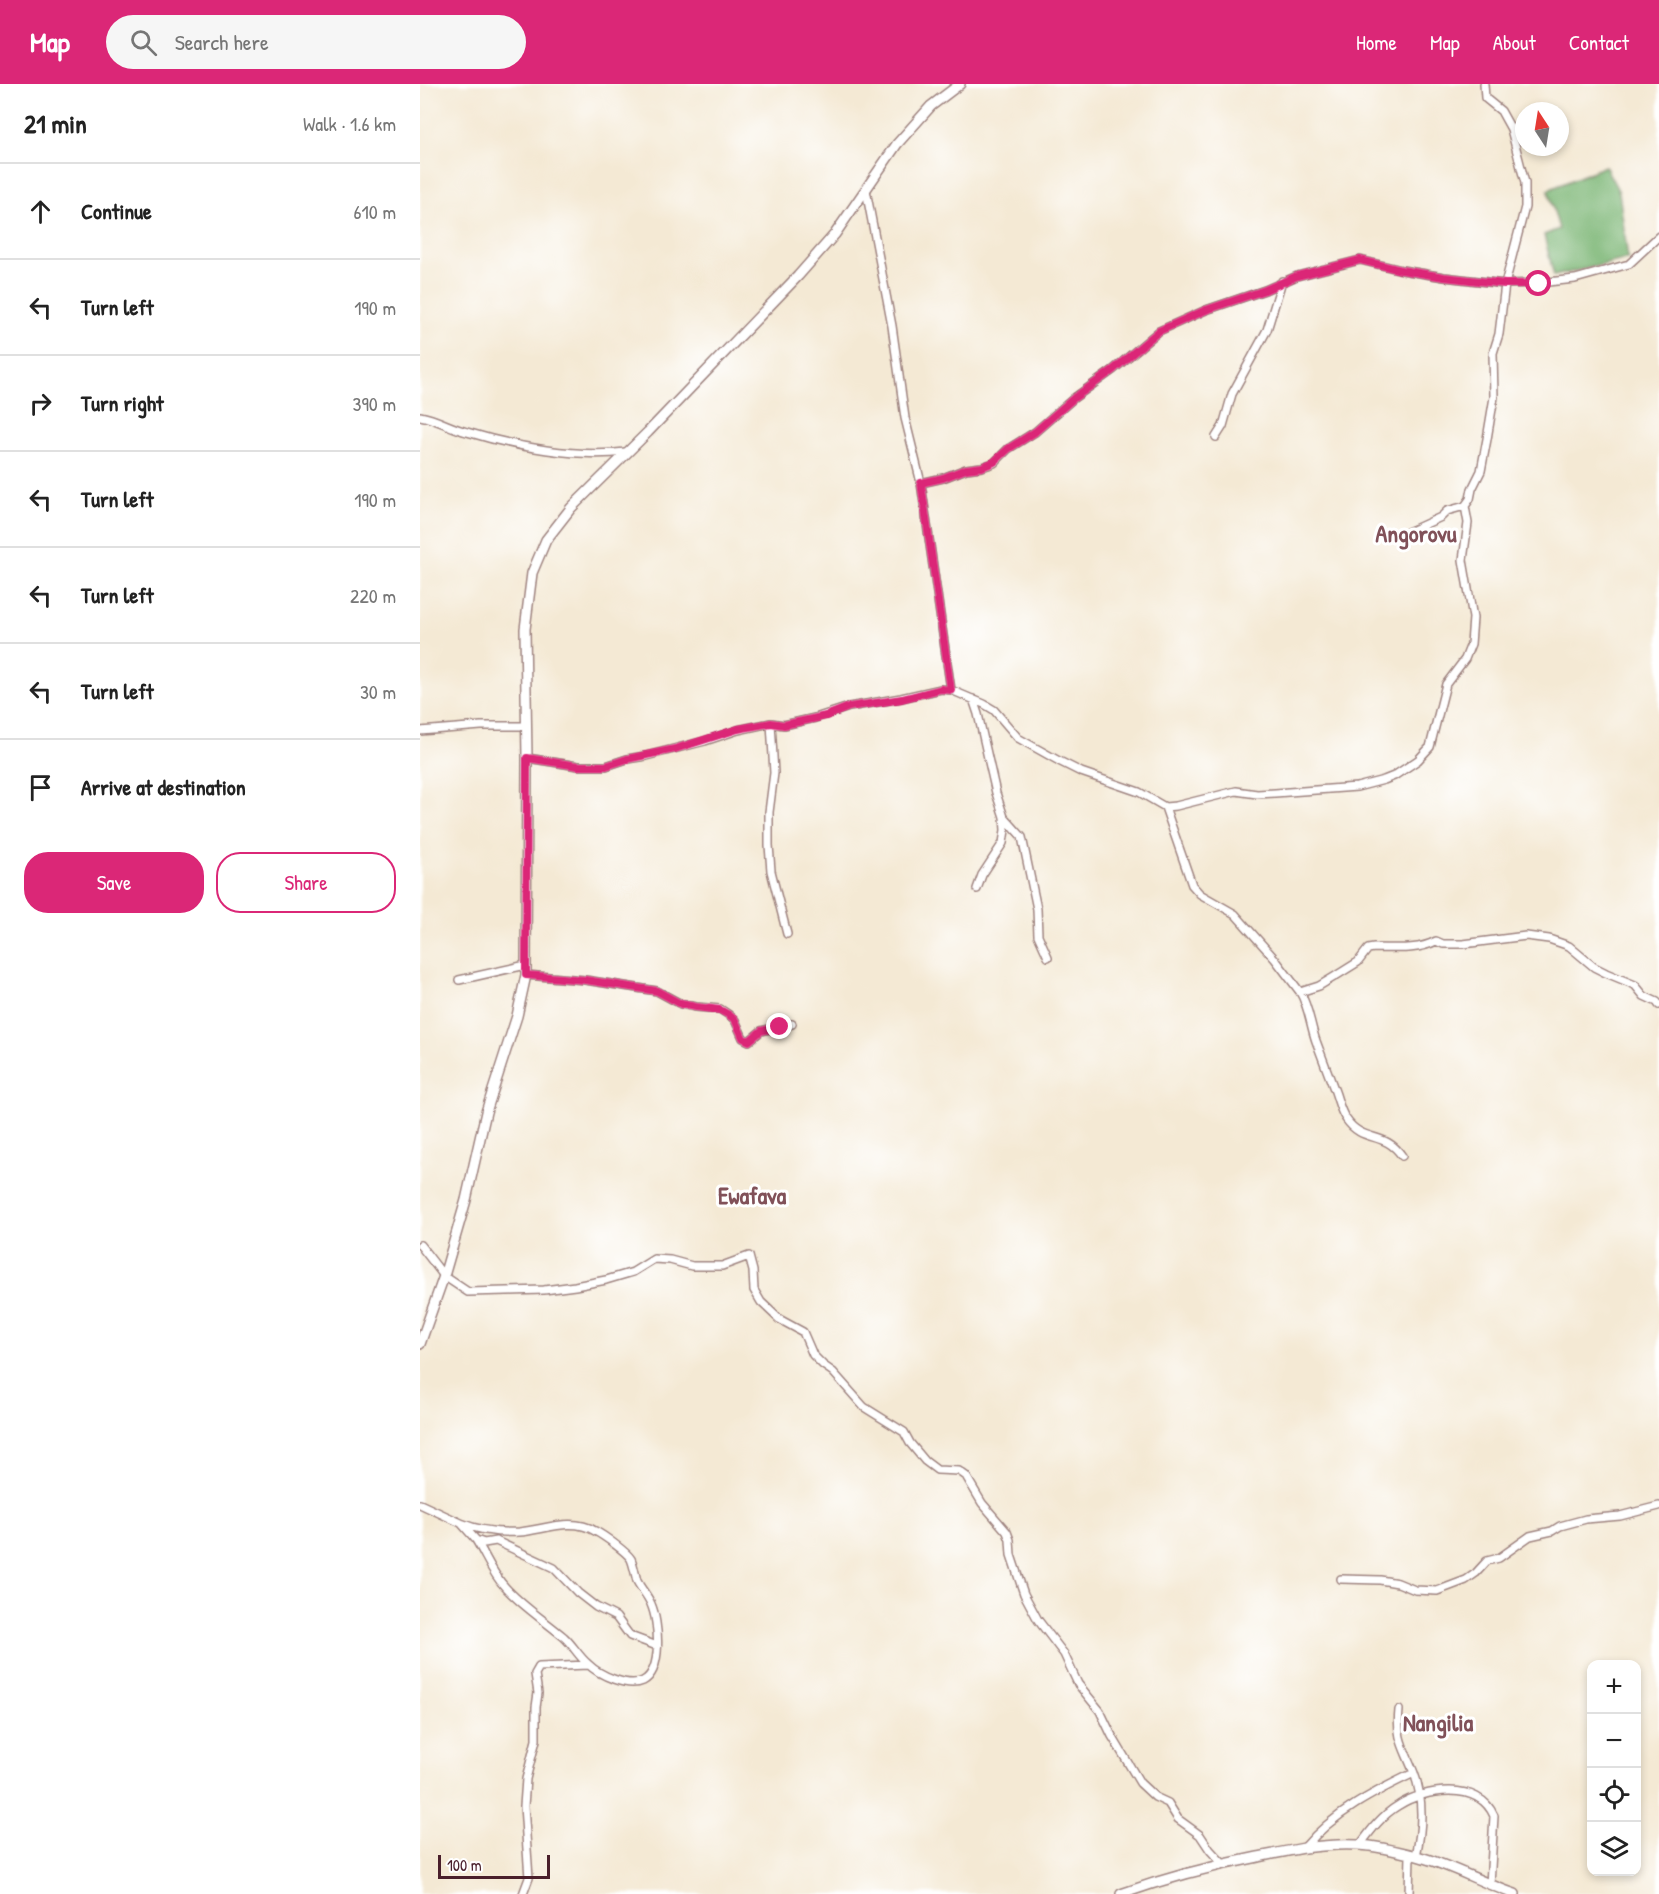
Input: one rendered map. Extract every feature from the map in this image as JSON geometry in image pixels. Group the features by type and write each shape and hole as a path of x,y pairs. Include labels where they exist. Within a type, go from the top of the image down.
{"street":[{"path":"420,1344 444,1276 466,1200 486,1112 517,1016 526,975 525,629 532,573 546,540 571,508 656,424 798,276 835,234 897,144 931,106 960,84"},
{"path":"1408,532 1441,517 1447,511 1465,506 1481,471 1487,439 1494,397 1493,353 1499,334 1505,284 1525,207 1525,183 1511,129 1501,111 1485,98 1484,84"},
{"path":"866,190 892,326 905,418 921,483 951,690"},
{"path":"921,483 994,462 1008,449 1035,432 1159,331 1206,310 1265,290 1282,281 1360,260 1413,272 1505,284 1539,284 1575,279 1629,264 1659,236"},
{"path":"1216,437 1224,426 1232,394 1267,330 1282,281"},
{"path":"420,416 435,418 457,430 518,446 603,455 626,452"},
{"path":"527,758 578,766 606,766 675,749 738,729 771,723 784,725 826,716 849,707 902,699 941,689 951,690 994,710 1025,743 1081,772 1139,792 1165,807 1236,791 1257,794 1356,787 1394,776 1424,755 1430,747 1446,684 1465,658 1471,644 1473,618 1463,560 1468,524 1465,506"},
{"path":"973,699 1004,817 1005,839 982,875 977,889"},
{"path":"771,723 774,773 769,812 771,862 780,911 788,934"},
{"path":"420,731 481,726 526,726"},
{"path":"1165,807 1192,885 1200,894 1235,914 1275,959 1300,992 1343,1114 1354,1128 1369,1137 1387,1141 1395,1146 1402,1156"},
{"path":"1004,817 1022,837 1037,909 1038,935 1048,957"},
{"path":"1300,992 1320,986 1358,962 1368,949 1426,946 1436,941 1443,944 1463,944 1532,936 1569,946 1594,967 1635,985 1644,996 1659,1005"},
{"path":"459,980 526,965"},
{"path":"526,975 585,980 657,991 681,1004 720,1010 735,1020 743,1038 749,1041 761,1031 792,1024"},
{"path":"420,1245 444,1276 468,1292 544,1290 606,1280 633,1272 654,1259 670,1260 692,1266 722,1266 749,1256 754,1290 761,1302 779,1319 803,1332 810,1351 833,1372 864,1407 904,1432 909,1443 937,1470 959,1472 966,1476 982,1503 1007,1532 1011,1555 1022,1587 1038,1620 1064,1654 1078,1684 1100,1711 1140,1783 1155,1797 1168,1803 1178,1819 1200,1834 1223,1864"},
{"path":"420,1504 478,1530 520,1532 567,1524 584,1525 597,1532 630,1557 638,1582 651,1603 657,1631 657,1656 652,1674 642,1681 631,1683 588,1665 566,1639 505,1587 492,1570 476,1540 461,1523"},
{"path":"1341,1579 1380,1580 1398,1583 1415,1590 1437,1591 1466,1580 1487,1561 1499,1558 1530,1536 1586,1519 1620,1516 1659,1506"},
{"path":"476,1540 484,1543 496,1541 554,1568 578,1593 596,1607 616,1617 630,1636 657,1646"},
{"path":"523,1894 529,1878 524,1806 526,1779 536,1740 538,1693 535,1674 539,1667 588,1665"},
{"path":"1399,1710 1398,1734 1414,1773 1420,1795 1419,1837 1413,1855 1409,1894"},
{"path":"1305,1847 1317,1834 1345,1812 1392,1783 1414,1773"},
{"path":"1360,1845 1387,1813 1400,1804 1420,1795 1436,1792 1464,1792 1482,1801 1492,1811 1494,1820 1491,1885"},
{"path":"1127,1893 1223,1864 1305,1847 1360,1845 1441,1863 1515,1894"}],"green space":[{"path":"1605,166 1619,192 1628,259 1554,276 1544,235 1559,229 1548,190"}],"district":[{"name":"Angorovu","path":"1416,534"},
{"name":"Ewafava","path":"752,1196"},
{"name":"Nangilia","path":"1438,1723"}],"route":[{"path":"780,1027 761,1031 749,1041 743,1038 735,1020 720,1010 681,1004 657,991 585,980 526,975 527,758 578,766 606,766 705,741 738,729 771,723 784,725 826,716 849,707 902,699 941,689 951,690 921,483 994,462 1008,449 1035,432 1159,331 1206,310 1265,290 1282,281 1360,260 1444,277 1505,284 1539,284"}]}
